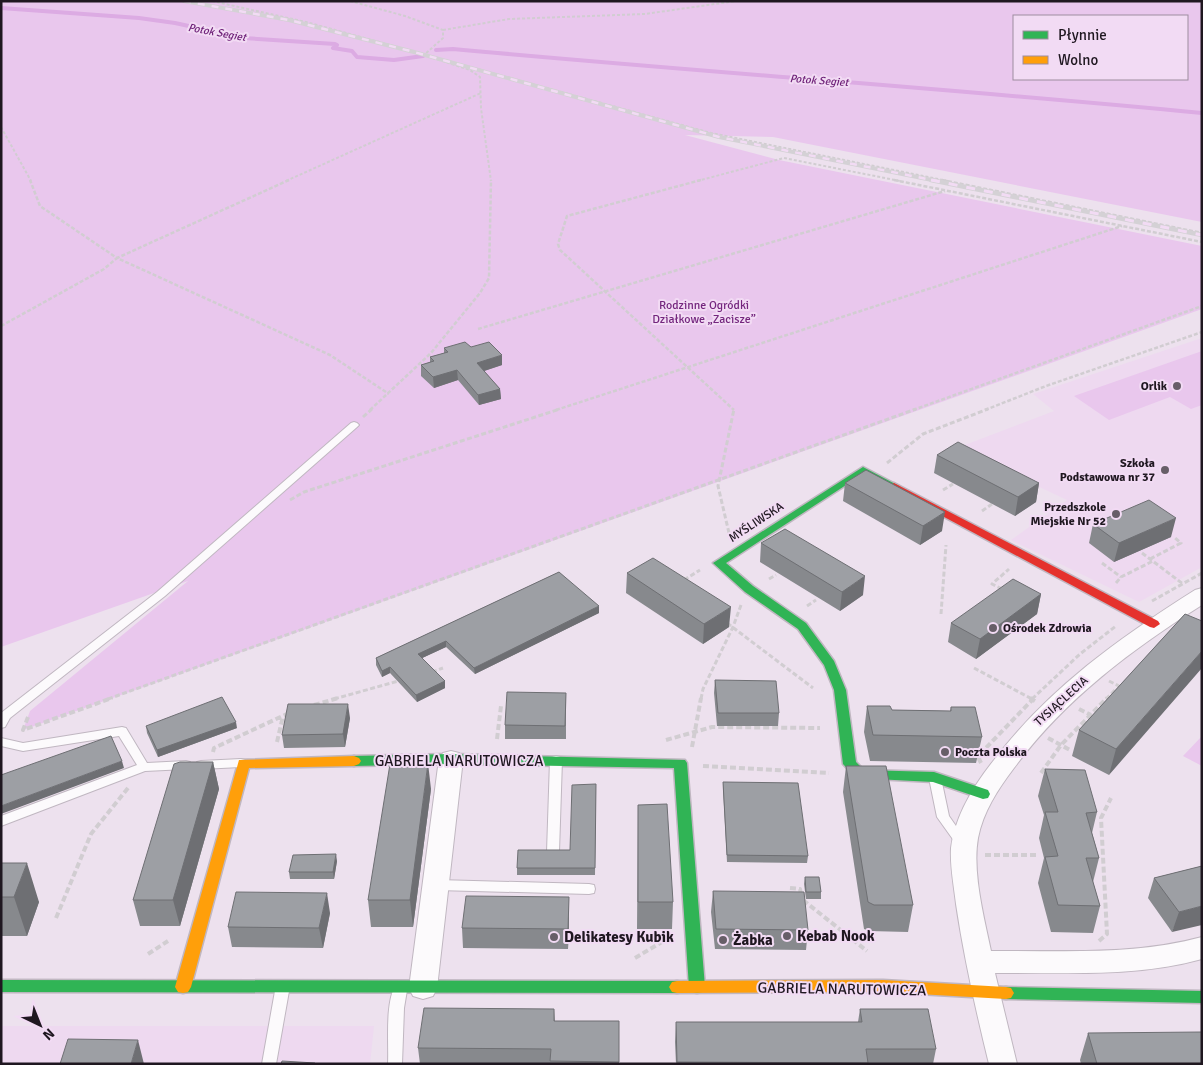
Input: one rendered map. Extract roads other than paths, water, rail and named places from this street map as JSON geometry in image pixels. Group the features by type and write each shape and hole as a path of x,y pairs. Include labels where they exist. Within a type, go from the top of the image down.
{"street":[{"name":"MYŚLIWSKA","path":"934,777 861,775 850,764 840,690 830,664 802,626 749,590 718,563 863,470 1154,624"},
{"name":"TYSIĄCLECIA","path":"1003,1064 973,937 964,849 970,818 983,794 1030,729 1046,712 1154,624 1202,595"},
{"path":"412,988 436,886 451,759"},
{"name":"GABRIELA NARUTOWICZA","path":"244,763 451,759 680,763 697,987"},
{"path":"183,987 244,763"},
{"path":"934,777 983,794"},
{"path":"979,962 1130,961 1160,958 1202,948"},
{"name":"GABRIELA NARUTOWICZA","path":"1,986 283,988 882,986 986,993 1202,997"}],"lane":[{"path":"1,724 6,716 161,594 354,425"},
{"path":"1,742 23,747 122,732 144,767"},
{"path":"552,852 556,760"},
{"path":"1,821 144,767 244,763"},
{"path":"934,777 943,817 964,849"},
{"path":"436,886 588,889"},
{"path":"269,1064 283,988"},
{"path":"395,1064 397,1008 412,988"}],"waterway":[{"name":"Potok Segiet","path":"1,8 139,18 175,23 244,38 335,44 337,45 333,48 352,51 357,57 394,60 423,56"},
{"name":"Potok Segiet","path":"436,50 453,49 1202,113"}],"railway":[{"path":"184,1 289,20 414,52 719,137 937,181"},
{"path":"931,180 1202,235"}],"place":[{"name":"Orlik","path":"1177,386"},
{"name":"Szkoła Podstawowa nr 37","path":"1165,470"},
{"name":"Przedszkole Miejskie Nr 52","path":"1116,514"},
{"name":"Ośrodek Zdrowia","path":"993,628"},
{"name":"Poczta Polska","path":"945,752"},
{"name":"Kebab Nook","path":"787,936"},
{"name":"Delikatesy Kubik","path":"554,937"},
{"name":"Żabka","path":"723,940"}],"park label":[{"name":"Rodzinne Ogródki Działkowe „Zacisze”","path":"704,312"}]}
